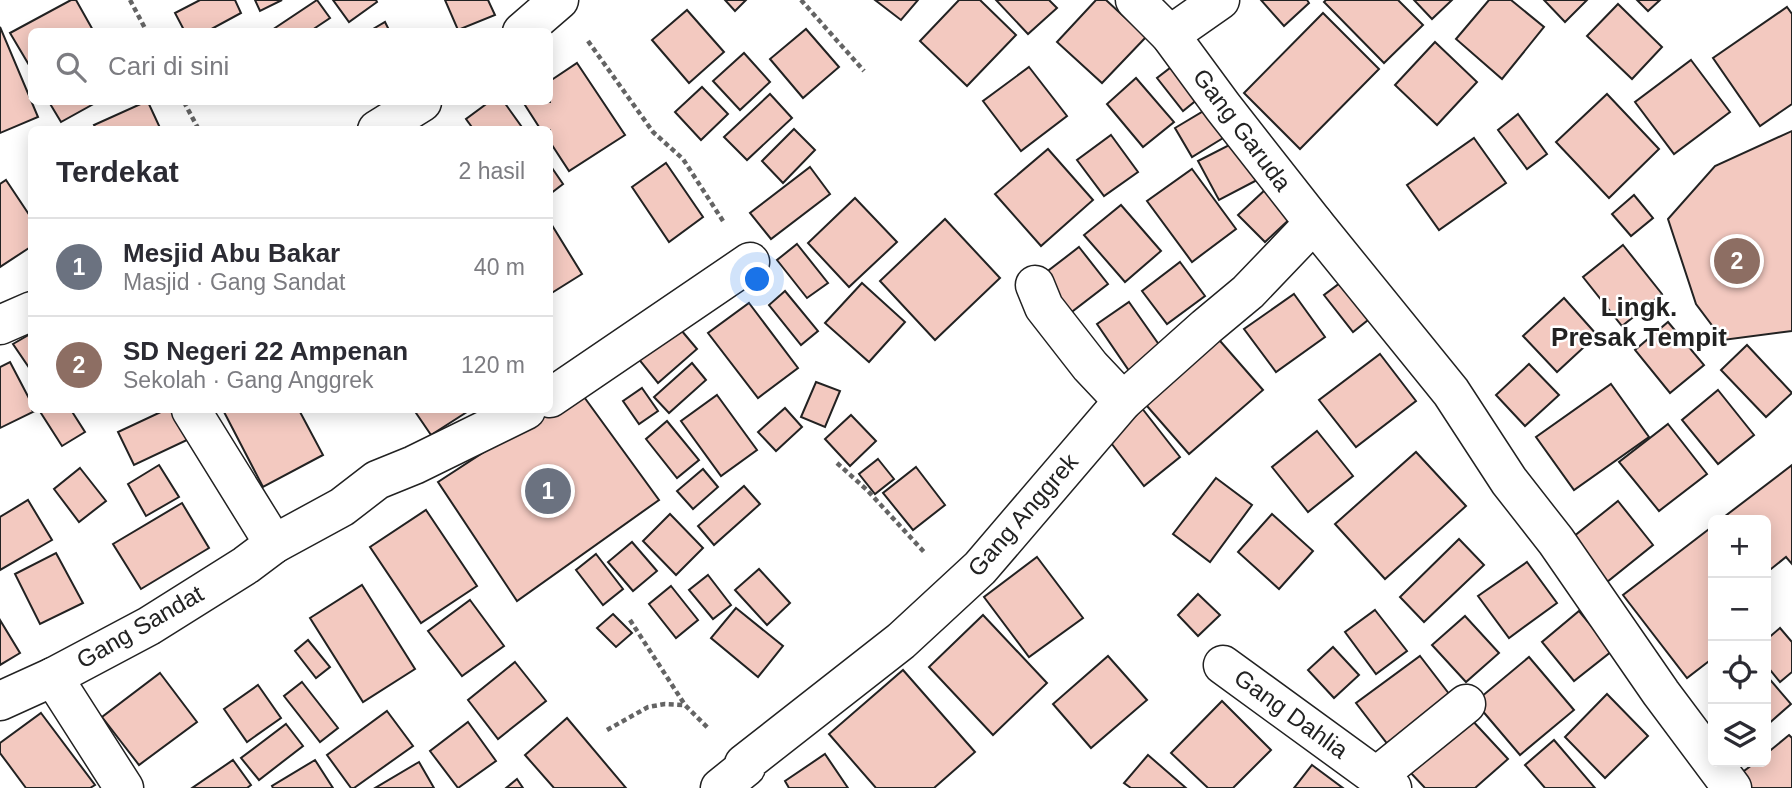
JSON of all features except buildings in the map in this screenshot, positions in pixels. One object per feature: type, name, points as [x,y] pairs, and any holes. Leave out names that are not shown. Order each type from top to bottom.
[{"type":"street","points":[[527,28],[559,0]]},
{"type":"street","name":"Gang Garuda","points":[[1135,0],[1170,35],[1314,223],[1451,392],[1509,481],[1556,541],[1661,693],[1732,788]]},
{"type":"street","points":[[1170,35],[1220,0]]},
{"type":"street","points":[[383,126],[417,105]]},
{"type":"street","name":"Gang Anggrek","points":[[720,788],[746,767],[744,764],[901,641],[980,568],[1123,401],[1248,292],[1314,223]]},
{"type":"street","points":[[553,396],[750,262]]},
{"type":"street","points":[[1035,285],[1044,307],[1090,366],[1123,401]]},
{"type":"street","points":[[0,326],[28,313]]},
{"type":"street","points":[[193,413],[274,544]]},
{"type":"street","name":"Gang Sandat","points":[[0,701],[54,677],[149,626],[246,565],[274,544],[342,507],[377,480],[414,465],[520,413]]},
{"type":"street","name":"Gang Dahlia","points":[[1223,665],[1385,782]]},
{"type":"street","points":[[54,677],[124,788]]},
{"type":"street","points":[[1385,782],[1466,704]]},
{"type":"path","points":[[130,0],[145,28]]},
{"type":"path","points":[[801,0],[864,71]]},
{"type":"path","points":[[582,33],[653,132],[683,159],[750,262]]},
{"type":"path","points":[[186,105],[197,126]]},
{"type":"path","points":[[838,463],[916,542],[955,591]]},
{"type":"path","points":[[607,730],[648,707],[685,705],[630,620]]},
{"type":"place","name":"SD Negeri 22 Ampenan","points":[[1737,261]]},
{"type":"place","name":"Mesjid Abu Bakar","points":[[548,491]]},
{"type":"district","name":"Lingk. Presak Tempit","points":[[1639,322]]}]
